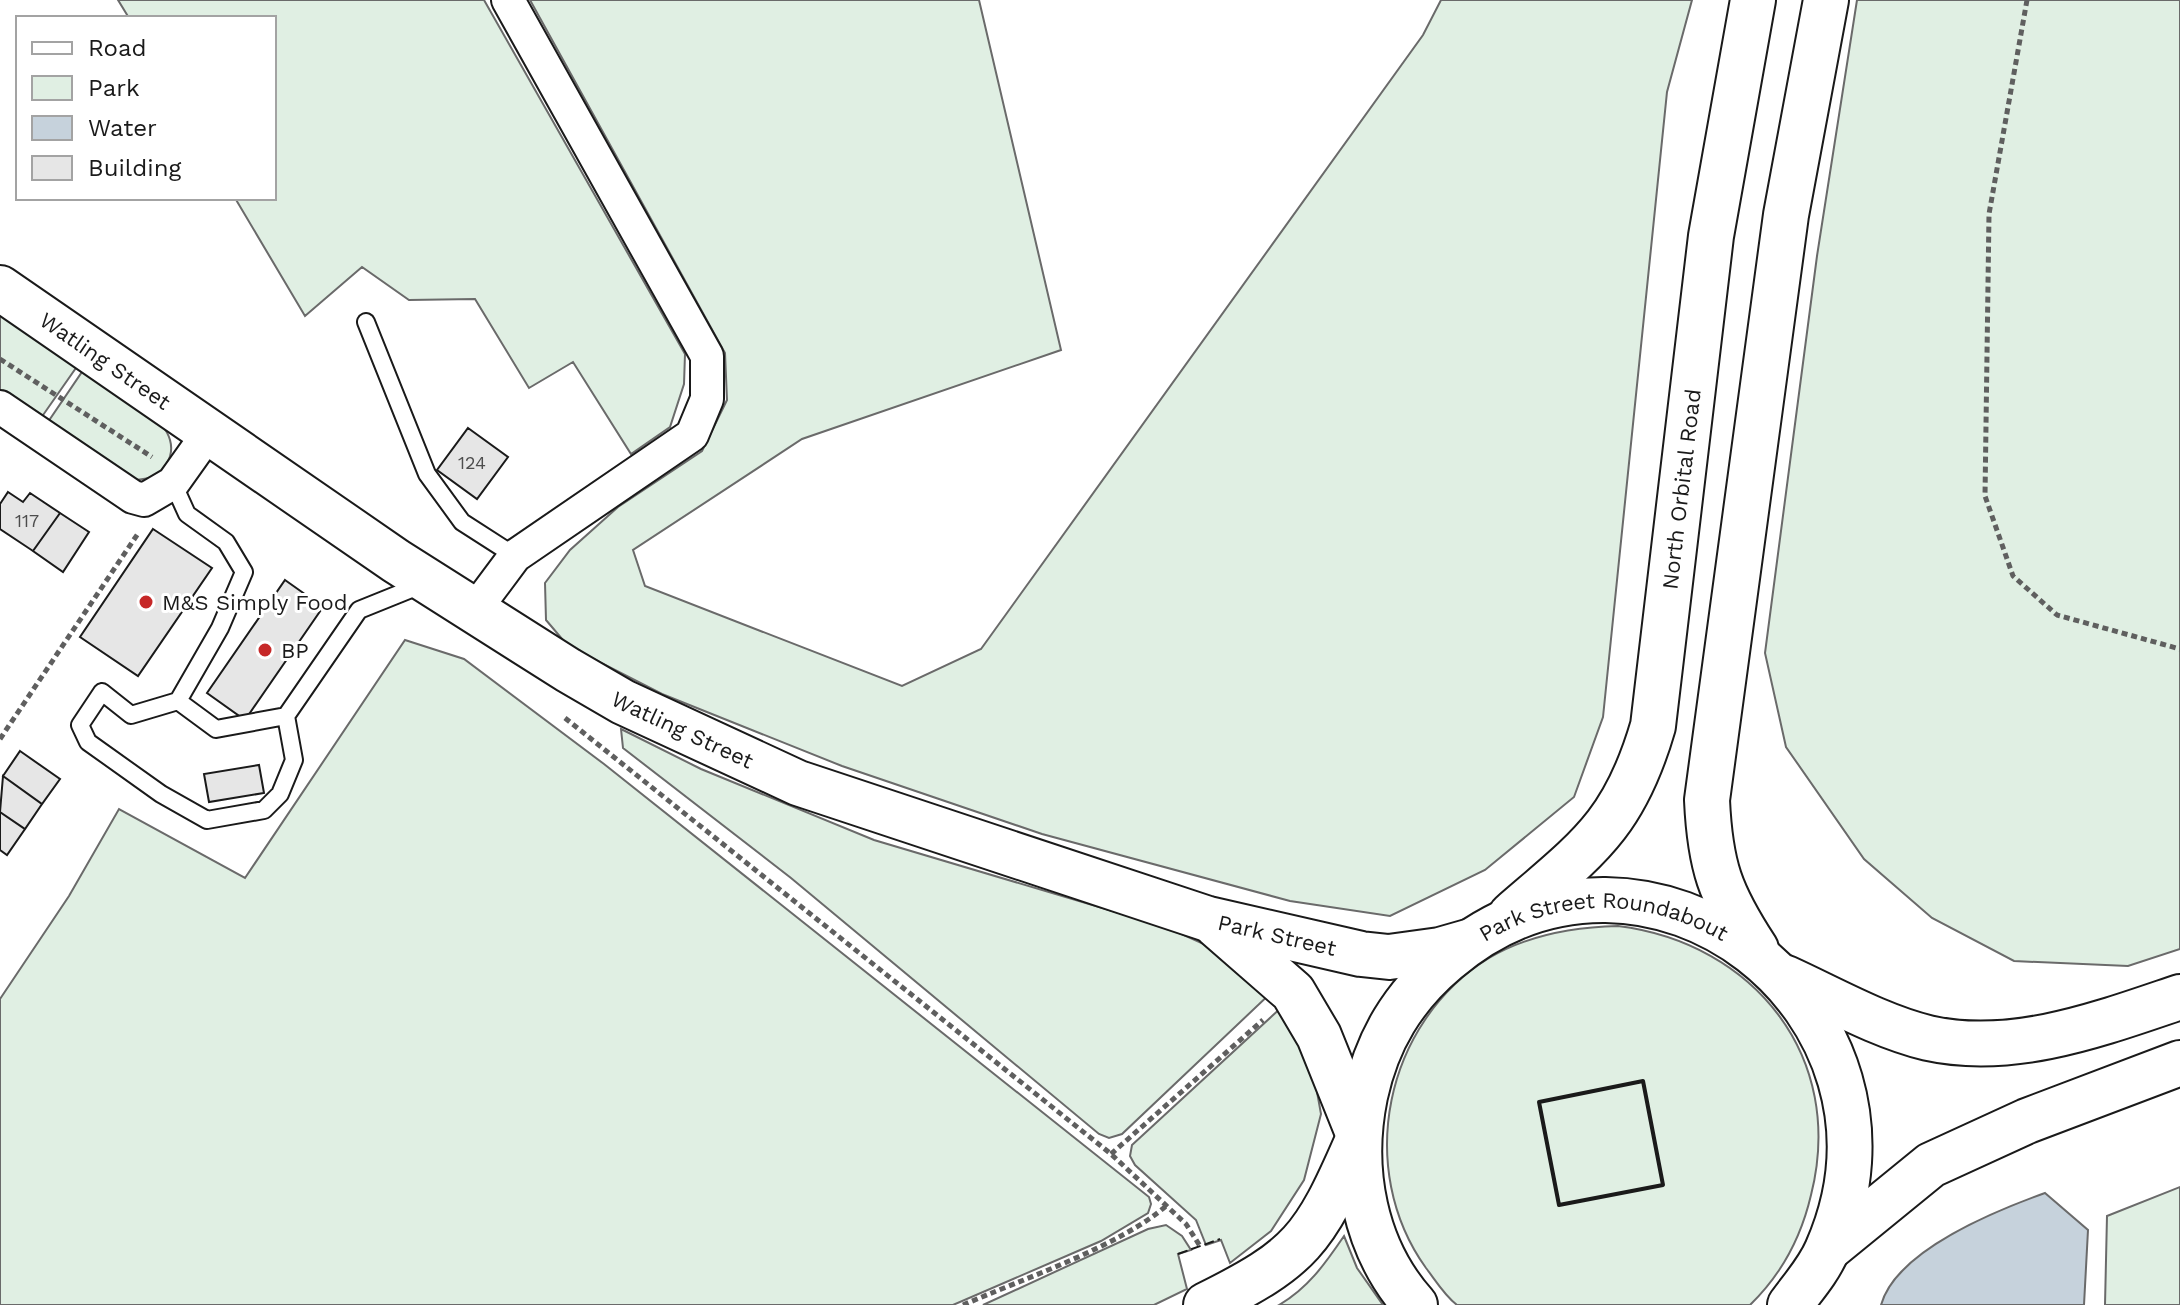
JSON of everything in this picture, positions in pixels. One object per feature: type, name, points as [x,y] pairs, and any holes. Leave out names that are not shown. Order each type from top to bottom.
[{"type":"main road","name":"North Orbital Road","points":[[1484,933],[1600,836],[1622,806],[1640,770],[1653,726],[1711,236],[1753,0]]},
{"type":"main road","points":[[1826,0],[1786,215],[1707,800],[1709,844],[1720,889],[1772,967],[1887,1024],[1927,1037],[1969,1045],[2019,1042],[2065,1032],[2180,997]]},
{"type":"main road","name":"Watling Street","points":[[0,288],[474,611],[623,702],[798,783],[1208,919]]},
{"type":"main road","name":"Park Street Roundabout","points":[[1415,1305],[1384,1260],[1373,1235],[1361,1189],[1358,1137],[1373,1060],[1391,1022],[1421,982],[1484,933],[1547,908],[1591,901],[1640,903],[1682,913],[1711,926],[1772,967],[1819,1026],[1839,1073],[1848,1116],[1850,1161],[1843,1205],[1821,1273],[1790,1305]]},
{"type":"main road","name":"Park Street","points":[[1208,919],[1375,955],[1413,955],[1484,933]]},
{"type":"main road","name":"Park Street","points":[[1208,919],[1265,964],[1293,992],[1319,1036],[1358,1137]]},
{"type":"main road","points":[[1821,1273],[1942,1159],[2027,1121],[2180,1063]]},
{"type":"main road","points":[[1206,1305],[1255,1281],[1288,1259],[1311,1234],[1330,1204],[1358,1137]]},
{"type":"street","points":[[474,611],[515,556],[692,435],[707,399],[707,356],[508,0]]},
{"type":"street","points":[[0,407],[133,497],[144,500],[170,484],[210,431]]},
{"type":"lane","points":[[366,322],[427,474],[462,522],[515,556]]},
{"type":"lane","points":[[170,484],[187,514],[226,542],[244,572],[220,628],[178,701],[131,715],[102,692],[80,725],[88,742],[161,794],[207,820],[264,810],[280,794],[294,760],[286,716],[359,610],[430,581]]},
{"type":"lane","points":[[178,701],[216,729],[286,716]]},
{"type":"path","points":[[2027,0],[1989,214],[1985,496],[2013,576],[2057,615],[2180,649]]},
{"type":"path","points":[[36,432],[92,351]]},
{"type":"path","points":[[0,359],[59,399],[170,484],[0,739]]},
{"type":"path","points":[[561,715],[1111,1154],[1186,1224],[1200,1246]]},
{"type":"path","points":[[1111,1154],[1274,1009]]},
{"type":"path","points":[[963,1305],[1103,1243],[1153,1217],[1167,1205]]},
{"type":"green space","points":[[118,0],[484,0],[685,354],[684,384],[670,427],[631,454],[573,362],[529,388],[475,299],[409,300],[362,267],[305,316],[236,200],[276,200],[276,16],[128,16]]},
{"type":"green space","points":[[530,0],[979,0],[1061,350],[802,439],[633,550],[645,586],[902,686],[981,649],[1423,35],[1441,0],[1692,0],[1667,92],[1603,717],[1574,797],[1485,870],[1390,916],[1290,901],[1042,834],[842,766],[662,694],[568,646],[546,620],[545,583],[570,550],[618,507],[702,451],[727,400],[725,353]]},
{"type":"green space","points":[[1857,0],[2180,0],[2180,949],[2128,966],[2014,961],[1932,918],[1864,859],[1786,747],[1765,653],[1817,256]]},
{"type":"green space","points":[[0,312],[78,365],[41,418],[0,391]]},
{"type":"green space","points":[[84,369],[145,408],[168,434],[171,448],[167,463],[158,474],[136,480],[48,422]]},
{"type":"green space","points":[[405,640],[464,659],[604,764],[1149,1197],[1151,1204],[1148,1213],[1101,1241],[953,1305],[0,1305],[0,999],[69,896],[119,809],[245,878]]},
{"type":"green space","points":[[621,729],[701,769],[874,840],[1166,927],[1235,958],[1274,990],[1122,1134],[1109,1138],[1099,1134],[791,878],[623,748]]},
{"type":"green space","points":[[1618,926],[1667,937],[1710,956],[1748,982],[1779,1015],[1801,1054],[1815,1097],[1818,1145],[1811,1195],[1796,1241],[1772,1281],[1750,1305],[1457,1305],[1426,1268],[1404,1229],[1391,1187],[1387,1144],[1392,1100],[1404,1059],[1425,1020],[1453,986],[1489,958],[1519,943],[1551,934]]},
{"type":"green space","points":[[1284,1005],[1310,1053],[1321,1114],[1304,1180],[1271,1231],[1230,1263],[1221,1240],[1206,1245],[1196,1220],[1135,1165],[1130,1156],[1132,1145]]},
{"type":"green space","points":[[2180,1187],[2180,1305],[2105,1305],[2107,1216]]},
{"type":"green space","points":[[1166,1225],[1182,1236],[1191,1250],[1178,1254],[1187,1289],[1154,1305],[983,1305],[1148,1229]]},
{"type":"green space","points":[[1344,1236],[1357,1268],[1383,1305],[1279,1305],[1307,1283]]},
{"type":"water","points":[[2045,1193],[2088,1230],[2084,1305],[1881,1305],[1890,1285],[1926,1251],[1975,1222]]},
{"type":"building","points":[[468,428],[508,457],[477,499],[437,470]]},
{"type":"building","points":[[8,492],[23,502],[30,493],[60,513],[33,551],[0,529],[0,504]]},
{"type":"building","points":[[60,513],[89,532],[63,572],[33,551]]},
{"type":"building","name":"M&S Simply Food","points":[[153,529],[212,568],[138,676],[80,637]]},
{"type":"building","name":"BP","points":[[285,580],[323,607],[245,720],[207,693]]},
{"type":"building","points":[[20,751],[60,779],[42,804],[3,776]]},
{"type":"building","points":[[259,765],[264,793],[209,802],[204,774]]},
{"type":"building","points":[[3,776],[42,804],[25,829],[0,812]]},
{"type":"building","points":[[0,812],[25,829],[7,855],[0,850]]},
{"type":"fence","points":[[1178,1254],[1220,1239]]},
{"type":"wall","points":[[1643,1081],[1663,1185],[1559,1205],[1539,1102],[1643,1081]]},
{"type":"place","name":"M&S Simply Food","points":[[146,602]]},
{"type":"place","name":"BP","points":[[265,650]]}]
